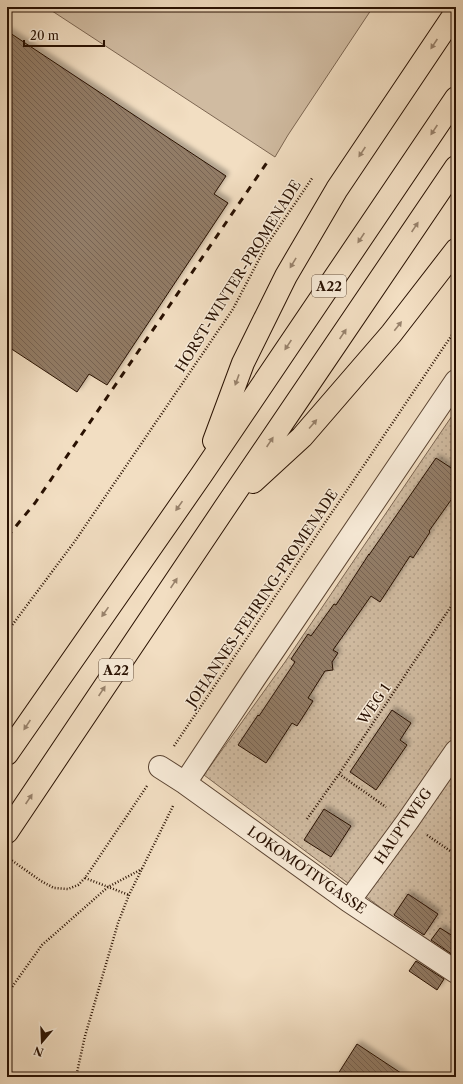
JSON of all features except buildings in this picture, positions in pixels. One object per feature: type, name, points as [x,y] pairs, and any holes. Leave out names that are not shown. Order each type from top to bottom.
[{"type":"highway","points":[[202,474],[243,363],[286,276],[337,189],[456,12]]},
{"type":"highway","name":"A22","points":[[7,754],[202,474],[456,98]]},
{"type":"highway","name":"A22","points":[[7,832],[456,167]]},
{"type":"highway","points":[[224,509],[302,437],[391,334],[456,250]]},
{"type":"lane","points":[[185,783],[456,381]]},
{"type":"lane","name":"HAUPTWEG","points":[[349,901],[407,822],[456,751]]},
{"type":"lane","name":"LOKOMOTIVGASSE","points":[[160,767],[185,783],[349,901],[456,972]]},
{"type":"path","name":"HORST-WINTER-PROMENADE","points":[[7,632],[75,541],[232,309],[266,246],[314,176]]},
{"type":"path","name":"JOHANNES-FEHRING-PROMENADE","points":[[85,878],[456,329]]},
{"type":"path","name":"WEG 1","points":[[307,820],[456,599]]},
{"type":"path","points":[[76,1077],[85,1036],[116,930],[129,895],[185,783]]},
{"type":"path","points":[[7,857],[54,888],[68,889],[78,885],[85,878],[129,895]]},
{"type":"path","points":[[7,994],[42,945],[108,887],[142,869]]},
{"type":"shaded area","points":[[46,7],[373,7],[275,157]]},
{"type":"shaded area","points":[[456,410],[456,958],[389,914],[204,775],[285,662]]},
{"type":"railway","points":[[7,537],[35,503],[268,161]]}]
